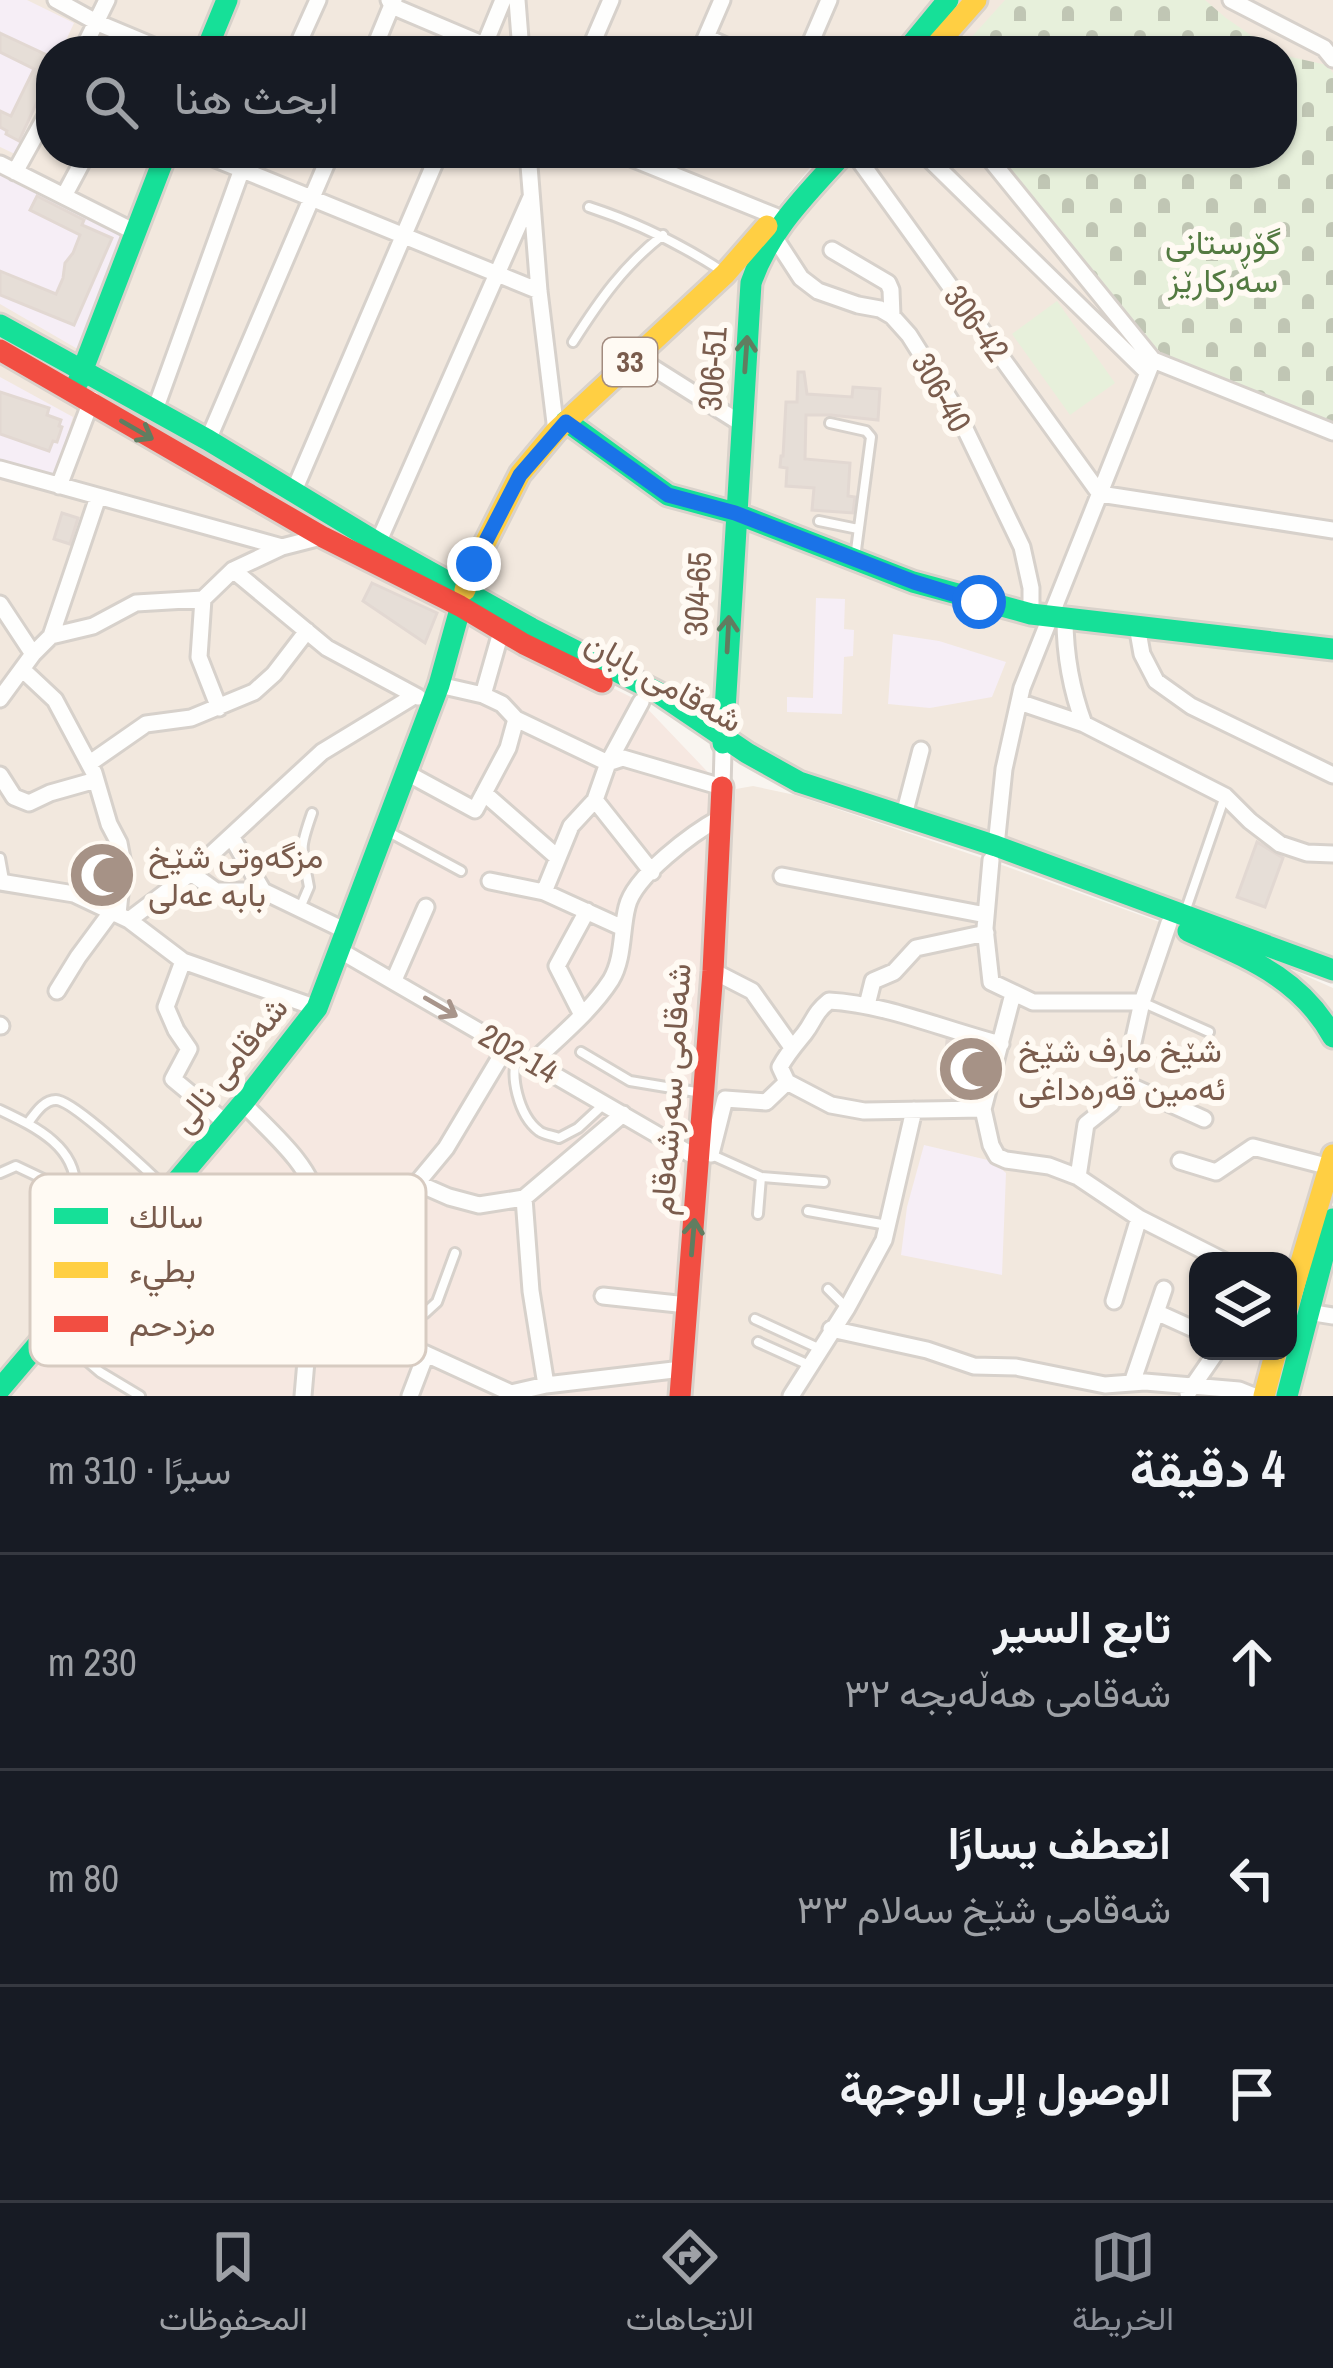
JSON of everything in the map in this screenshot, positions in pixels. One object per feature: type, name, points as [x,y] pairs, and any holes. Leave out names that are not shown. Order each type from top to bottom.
[{"type":"main road","points":[[212,36],[227,0]]},
{"type":"main road","points":[[918,36],[948,0]]},
{"type":"main road","points":[[944,36],[976,0]]},
{"type":"main road","points":[[81,398],[160,168]]},
{"type":"main road","name":"33","points":[[463,598],[470,573],[520,475],[561,426],[774,225],[818,168]]},
{"type":"main road","name":"306-51","points":[[735,513],[749,303],[754,268],[774,225]]},
{"type":"main road","points":[[717,282],[741,293],[749,303]]},
{"type":"main road","points":[[0,325],[208,440],[463,598],[657,692],[723,743],[800,782],[904,815],[992,863]]},
{"type":"main road","name":"شەقامی بابان","points":[[0,350],[323,537],[463,598],[501,632],[723,743],[796,794],[1180,923],[1333,987]]},
{"type":"main road","points":[[561,426],[668,495],[735,513],[914,582],[1049,616],[1333,649]]},
{"type":"main road","name":"304-65","points":[[723,743],[735,513]]},
{"type":"main road","name":"شەقامی نالی","points":[[183,1174],[316,1008],[405,772],[463,598]]},
{"type":"main road","name":"شەقامی سەرشەقام","points":[[680,1396],[703,1154],[722,787]]},
{"type":"main road","points":[[1180,923],[1333,970]]},
{"type":"main road","points":[[1180,923],[1299,989],[1320,1012],[1333,1037]]},
{"type":"main road","points":[[1297,1266],[1331,1161]]},
{"type":"main road","points":[[1290,1396],[1298,1309],[1332,1225]]},
{"type":"main road","name":"شەقامی نالی","points":[[0,1389],[30,1354]]},
{"type":"main road","points":[[1264,1396],[1274,1360]]},
{"type":"street","points":[[56,0],[123,36]]},
{"type":"street","points":[[90,36],[107,0]]},
{"type":"street","points":[[302,36],[318,0]]},
{"type":"street","points":[[488,36],[503,0]]},
{"type":"street","points":[[517,0],[519,36]]},
{"type":"street","points":[[595,36],[611,0]]},
{"type":"street","points":[[706,36],[722,0]]},
{"type":"street","points":[[813,36],[829,0]]},
{"type":"street","points":[[1231,0],[1330,49]]},
{"type":"street","points":[[379,36],[392,2],[459,36]]},
{"type":"street","points":[[36,128],[8,168],[135,232]]},
{"type":"street","points":[[64,196],[79,168]]},
{"type":"street","points":[[208,440],[324,168]]},
{"type":"street","points":[[293,493],[433,168]]},
{"type":"street","points":[[529,168],[538,291],[561,426]]},
{"type":"street","points":[[668,168],[774,225]]},
{"type":"street","name":"306-42","points":[[865,168],[1100,494]]},
{"type":"street","points":[[939,168],[1150,366],[1333,432]]},
{"type":"street","points":[[997,168],[1150,366]]},
{"type":"street","points":[[155,410],[242,169],[538,291]]},
{"type":"street","points":[[378,543],[531,197]]},
{"type":"street","name":"306-40","points":[[774,225],[802,278],[818,291],[892,316],[909,334],[955,408],[1022,547],[1031,588],[1066,657],[1084,724]]},
{"type":"street","points":[[832,250],[888,283],[892,316]]},
{"type":"street","points":[[636,357],[742,424]]},
{"type":"street","points":[[1142,1002],[1033,1002],[991,982],[986,915],[1004,769],[1019,702],[1150,366]]},
{"type":"street","points":[[59,486],[81,398]]},
{"type":"street","points":[[0,469],[282,547]]},
{"type":"street","points":[[1100,494],[1333,530]]},
{"type":"street","points":[[0,699],[51,636],[98,497]]},
{"type":"street","points":[[51,636],[93,626],[136,604],[203,599],[233,570],[282,547],[323,537]]},
{"type":"street","points":[[233,570],[327,648],[428,694],[483,695],[502,704],[516,719],[608,763],[623,758],[722,787],[723,743]]},
{"type":"street","points":[[203,599],[199,657],[220,707]]},
{"type":"street","points":[[0,604],[33,654]]},
{"type":"street","points":[[1137,626],[1142,654],[1156,681],[1191,706],[1333,775]]},
{"type":"street","points":[[90,763],[146,724],[191,718],[254,692],[307,631]]},
{"type":"street","points":[[483,695],[501,632]]},
{"type":"street","points":[[23,670],[55,700],[90,763],[119,843],[123,864],[120,915]]},
{"type":"street","points":[[57,991],[78,957],[120,915],[191,873],[322,752],[428,694]]},
{"type":"street","points":[[544,892],[572,826],[595,800],[608,763],[641,701]]},
{"type":"street","points":[[1019,702],[1084,724],[1225,796],[1280,844],[1307,853],[1333,854]]},
{"type":"street","points":[[405,772],[476,810],[508,748],[516,719]]},
{"type":"street","points":[[904,815],[921,751]]},
{"type":"street","points":[[0,775],[14,797],[28,803],[96,780]]},
{"type":"street","points":[[484,793],[557,856]]},
{"type":"street","points":[[595,800],[652,872]]},
{"type":"street","points":[[424,1174],[520,1054],[583,1015],[612,978],[628,900],[690,834],[720,818]]},
{"type":"street","points":[[231,836],[263,891]]},
{"type":"street","points":[[191,873],[216,891],[263,891]]},
{"type":"street","points":[[782,876],[986,915]]},
{"type":"street","points":[[490,881],[544,892],[623,928]]},
{"type":"street","points":[[1,884],[74,894],[120,915],[183,961],[316,1008]]},
{"type":"street","name":"202-14","points":[[263,891],[299,910],[394,980],[623,1114],[703,1154]]},
{"type":"street","points":[[394,980],[426,907]]},
{"type":"street","points":[[583,1015],[557,966],[587,911]]},
{"type":"street","points":[[1078,1177],[1086,1124],[1111,1104],[1124,1084],[1142,1002],[1180,923]]},
{"type":"street","points":[[867,1005],[873,981],[894,972],[916,948],[986,933]]},
{"type":"street","points":[[183,961],[166,1007],[189,1049],[173,1079],[226,1123]]},
{"type":"street","points":[[712,971],[752,991],[791,1046]]},
{"type":"street","points":[[1013,994],[983,1109],[997,1156],[1078,1177],[1139,1218],[1206,1252]]},
{"type":"street","points":[[983,1109],[864,1112],[831,1105],[787,1082],[779,1067],[808,1030],[814,1012],[829,1001],[867,1005],[1001,1044]]},
{"type":"street","points":[[703,1154],[725,1099],[766,1102],[787,1082]]},
{"type":"street","points":[[1124,1084],[1204,1119]]},
{"type":"street","points":[[243,1103],[308,1174]]},
{"type":"street","points":[[791,1396],[884,1240],[914,1110]]},
{"type":"street","points":[[426,1187],[479,1204],[524,1198],[623,1114]]},
{"type":"street","points":[[1180,1161],[1216,1172],[1252,1147],[1331,1161]]},
{"type":"street","points":[[524,1198],[531,1291],[546,1385]]},
{"type":"street","points":[[1114,1301],[1139,1218]]},
{"type":"street","points":[[1132,1383],[1164,1289]]},
{"type":"street","points":[[603,1296],[687,1305]]},
{"type":"street","points":[[1298,1309],[1333,1316]]},
{"type":"street","points":[[1156,1312],[1189,1326]]},
{"type":"street","points":[[831,1329],[927,1350],[974,1366],[1016,1367],[1106,1390],[1132,1383],[1189,1391],[1239,1390],[1254,1396]]},
{"type":"street","points":[[426,1354],[512,1394],[546,1385],[682,1369]]},
{"type":"street","points":[[1189,1391],[1210,1360]]},
{"type":"street","points":[[303,1396],[306,1366]]},
{"type":"street","points":[[410,1396],[421,1366]]},
{"type":"lane","points":[[589,207],[663,235],[717,282]]},
{"type":"lane","points":[[573,342],[604,293],[636,256],[663,235]]},
{"type":"lane","points":[[830,423],[866,431],[871,437],[855,560]]},
{"type":"lane","points":[[819,521],[857,529]]},
{"type":"lane","points":[[1180,923],[1225,796]]},
{"type":"lane","points":[[299,910],[309,887],[300,845],[312,813]]},
{"type":"lane","points":[[384,829],[461,871]]},
{"type":"lane","points":[[0,858],[1,884]]},
{"type":"lane","points":[[1142,1002],[1209,1032]]},
{"type":"lane","points":[[581,1052],[630,1082],[704,1094]]},
{"type":"lane","points":[[520,1054],[513,1064],[514,1077],[522,1106],[538,1131],[559,1138],[605,1103]]},
{"type":"lane","points":[[28,1124],[42,1106],[61,1100],[151,1174]]},
{"type":"lane","points":[[0,1110],[59,1145],[76,1174]]},
{"type":"lane","points":[[703,1154],[761,1177],[824,1182]]},
{"type":"lane","points":[[0,1172],[16,1166],[33,1174]]},
{"type":"lane","points":[[758,1214],[761,1177]]},
{"type":"lane","points":[[808,1210],[889,1225]]},
{"type":"lane","points":[[426,1312],[436,1302],[454,1253]]},
{"type":"lane","points":[[828,1289],[847,1308]]},
{"type":"lane","points":[[755,1319],[819,1348]]},
{"type":"lane","points":[[758,1342],[810,1366]]},
{"type":"lane","points":[[93,1366],[140,1396]]},
{"type":"shaded area","points":[[0,0],[947,0],[918,36],[36,36],[36,168],[810,168],[759,230],[820,168],[1297,168],[1297,36],[937,36],[968,0],[1333,0],[1333,970],[802,780],[0,325]]},
{"type":"shaded area","points":[[0,0],[27,0],[74,23],[68,36],[36,36],[36,107],[15,154],[0,147]]},
{"type":"shaded area","points":[[0,172],[124,234],[81,351],[0,304]]},
{"type":"shaded area","points":[[0,352],[460,606],[317,1008],[179,1174],[30,1174],[30,1353],[0,1389]]},
{"type":"shaded area","points":[[0,377],[73,417],[53,479],[0,462]]},
{"type":"shaded area","points":[[816,598],[845,599],[844,629],[854,630],[853,656],[844,657],[842,714],[787,712],[787,697],[813,698]]},
{"type":"shaded area","points":[[460,606],[641,702],[722,787],[680,1396],[0,1396],[30,1359],[30,1366],[426,1366],[426,1174],[181,1174],[317,1008]]},
{"type":"shaded area","points":[[893,634],[939,641],[1006,662],[992,697],[930,708],[888,704]]},
{"type":"shaded area","points":[[753,786],[795,795],[991,861],[1333,988],[1333,1159],[1297,1282],[1297,1252],[1189,1252],[1189,1360],[1274,1360],[1263,1396],[680,1396],[736,789]]},
{"type":"shaded area","points":[[924,1145],[992,1161],[1006,1173],[1002,1275],[901,1255],[907,1207]]},
{"type":"shaded area","points":[[1333,1219],[1333,1396],[1287,1396]]},
{"type":"green space","points":[[1005,0],[1205,0],[1252,36],[973,36]]},
{"type":"green space","name":"گۆڕستانی سەرکارێز","points":[[1297,58],[1327,65],[1333,73],[1333,423],[1165,358],[1003,168],[1297,168]]},
{"type":"green space","points":[[1057,301],[1115,383],[1070,415],[1012,334]]},
{"type":"building","points":[[0,33],[36,50],[36,104],[19,141],[0,127],[0,111],[11,116],[34,69],[0,52]]},
{"type":"building","points":[[37,196],[112,238],[74,325],[0,295],[0,271],[56,294],[80,235],[30,210]]},
{"type":"building","points":[[798,372],[804,372],[807,394],[852,397],[853,387],[880,389],[878,420],[806,415],[805,459],[850,463],[848,496],[855,497],[853,513],[812,510],[814,488],[786,486],[787,468],[780,467],[786,402],[797,402]]},
{"type":"building","points":[[0,392],[49,408],[47,415],[61,420],[57,442],[53,441],[49,451],[0,434]]},
{"type":"building","points":[[62,513],[78,518],[70,544],[54,539]]},
{"type":"building","points":[[372,583],[437,613],[425,643],[363,601]]},
{"type":"building","points":[[1257,842],[1283,858],[1265,907],[1237,897]]},
{"type":"building","name":"مزگەوتی شێخ بابە عەلی","points":[[108,852],[108,894],[84,885],[88,853]]},
{"type":"building","points":[[947,1041],[985,1052],[974,1097],[952,1098],[945,1064]]},
{"type":"traffic: fast","points":[[212,36],[227,0]]},
{"type":"traffic: fast","points":[[918,36],[948,0]]},
{"type":"traffic: fast","points":[[78,382],[160,168]]},
{"type":"traffic: fast","points":[[723,743],[751,283],[779,229],[830,168]]},
{"type":"traffic: fast","points":[[0,325],[208,440],[378,543],[657,692],[799,782],[996,846],[1333,970]]},
{"type":"traffic: fast","points":[[566,421],[668,495],[735,513],[913,582],[1031,614],[1333,649]]},
{"type":"traffic: fast","points":[[183,1174],[317,1008],[439,685],[465,591]]},
{"type":"traffic: fast","points":[[1188,931],[1288,984],[1320,1016],[1333,1037]]},
{"type":"traffic: fast","points":[[1287,1396],[1333,1219]]},
{"type":"traffic: fast","points":[[0,1389],[30,1354]]},
{"type":"traffic: slow","points":[[944,36],[976,0]]},
{"type":"traffic: slow","points":[[465,590],[520,474],[556,431],[725,274],[767,226]]},
{"type":"traffic: slow","points":[[1297,1276],[1333,1155]]},
{"type":"traffic: slow","points":[[1264,1396],[1274,1360]]},
{"type":"traffic: jam","points":[[0,350],[323,537],[602,682]]},
{"type":"traffic: jam","points":[[680,1396],[713,971],[722,787]]},
{"type":"place","name":"مزگەوتی شێخ بابە عەلی","points":[[102,875]]},
{"type":"place","name":"شێخ مارف شێخ ئەمین قەرەداغی","points":[[971,1069]]},
{"type":"route","points":[[474,564],[520,475],[566,422],[668,495],[735,513],[979,602]]}]
